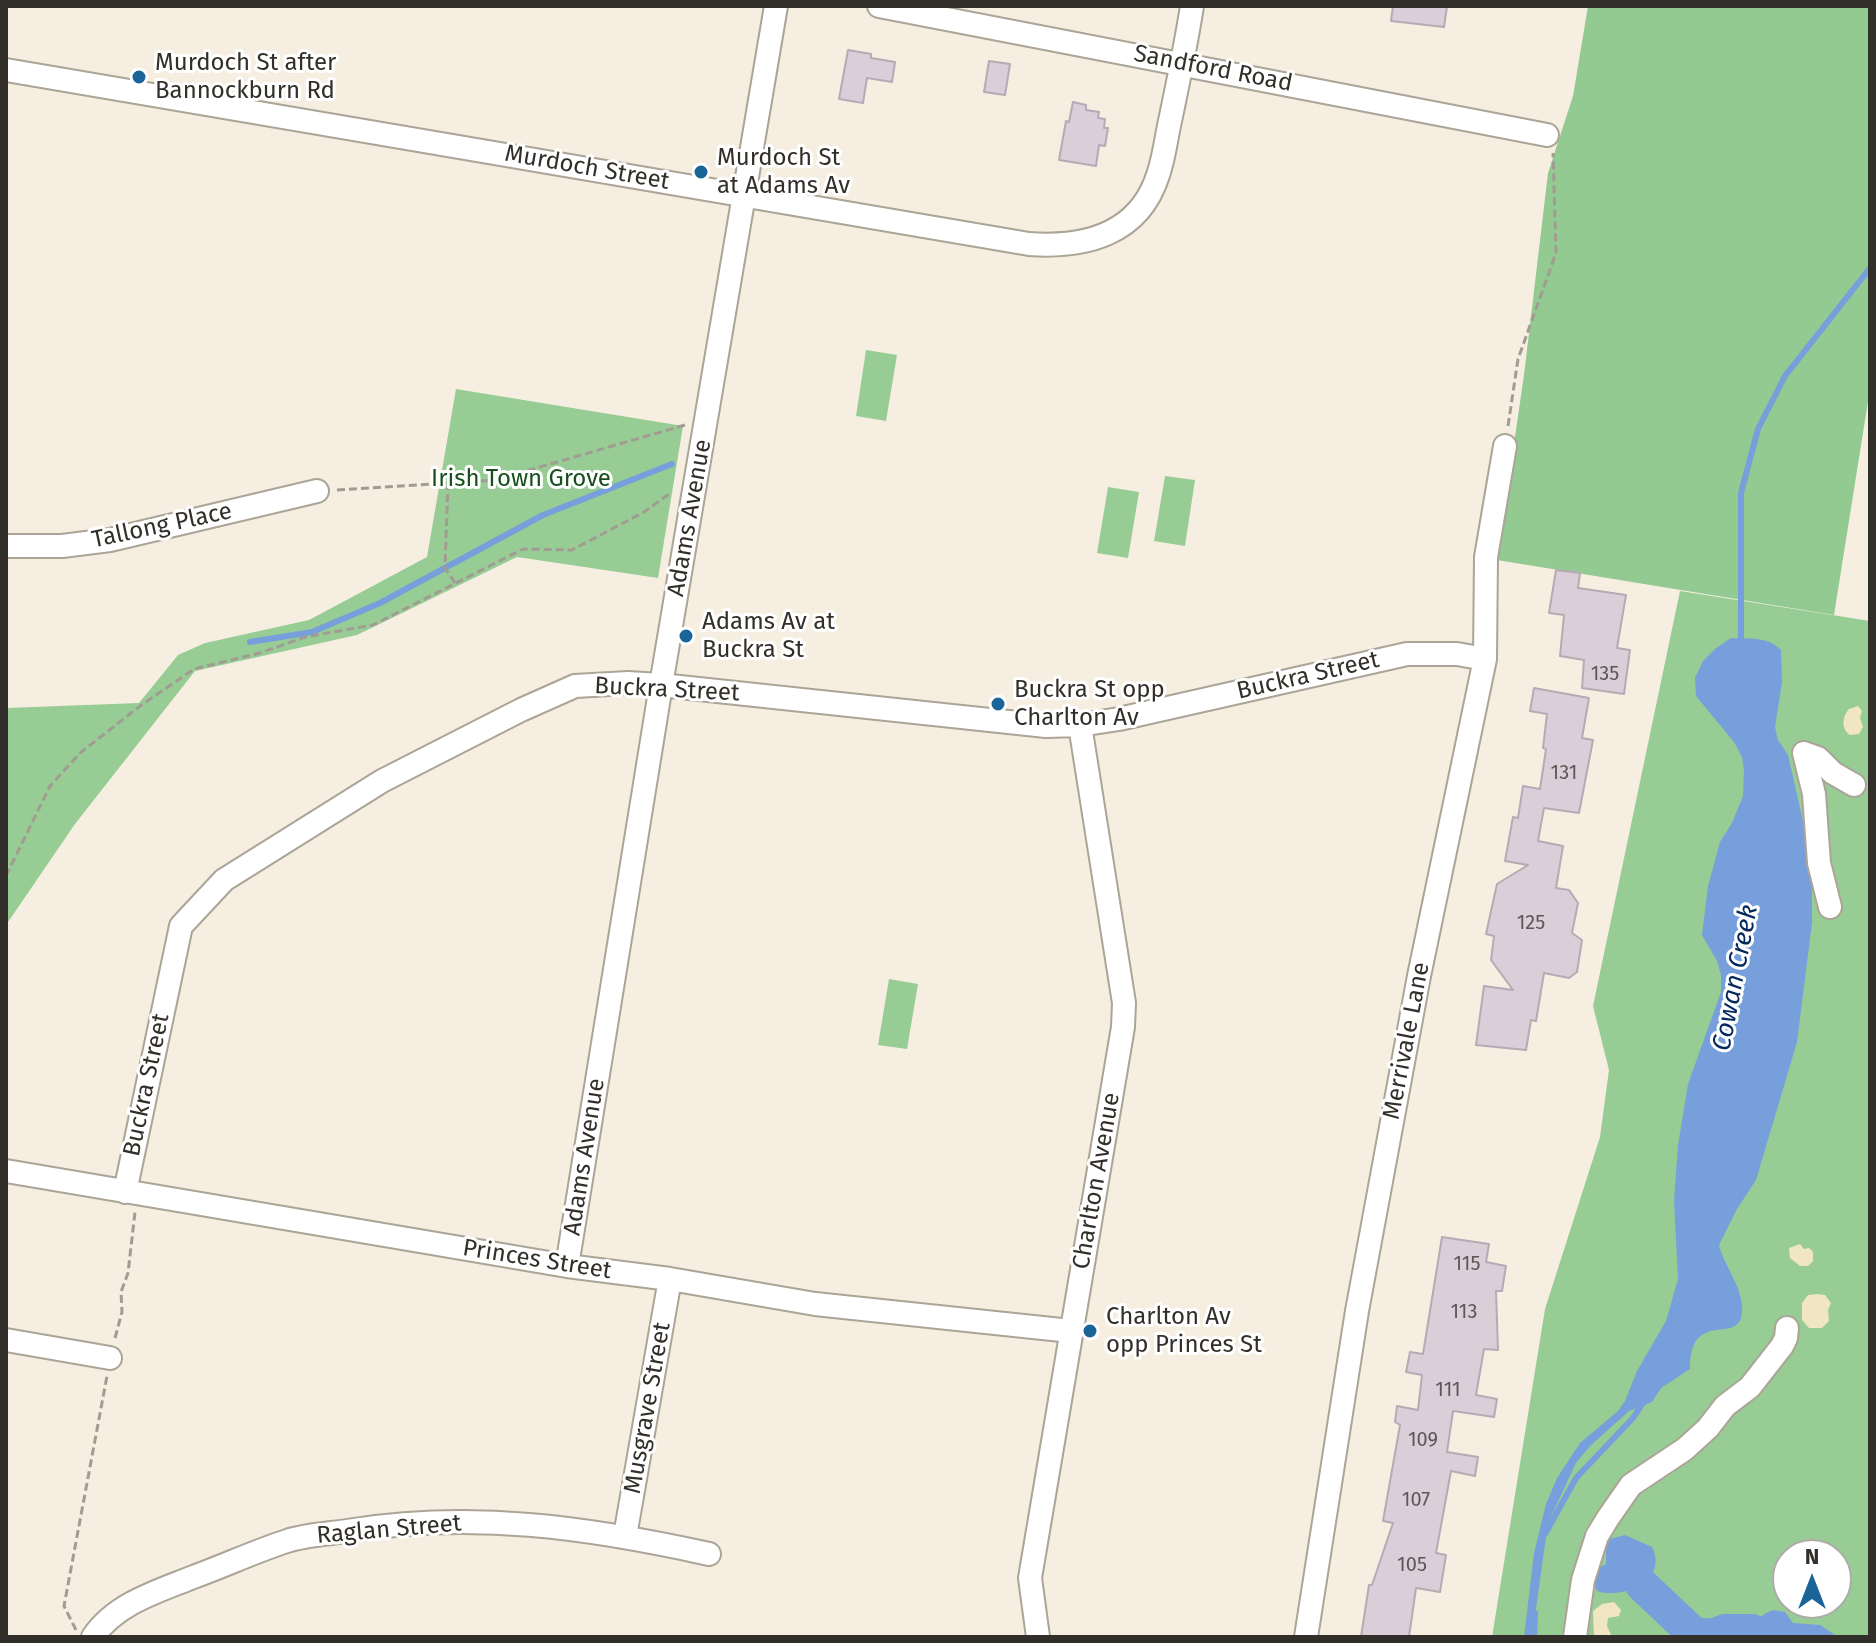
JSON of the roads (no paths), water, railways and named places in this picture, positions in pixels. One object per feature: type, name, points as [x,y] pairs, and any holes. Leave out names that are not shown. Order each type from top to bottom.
[{"type":"street","name":"Adams Avenue","points":[[567,1266],[776,6]]},
{"type":"street","name":"Sandford Road","points":[[879,6],[1547,135]]},
{"type":"street","name":"Murdoch Street","points":[[6,70],[1029,244],[1063,246],[1087,242],[1118,229],[1132,218],[1158,177],[1192,6]]},
{"type":"street","name":"Merrivale Lane","points":[[1306,1637],[1357,1311],[1416,991],[1485,659],[1486,557],[1505,446]]},
{"type":"street","name":"Tallong Place","points":[[6,546],[62,546],[110,540],[317,491]]},
{"type":"street","name":"Buckra Street","points":[[131,1199],[181,926],[224,880],[382,781],[575,686],[661,685],[1046,726],[1080,725],[1119,719],[1407,654],[1457,654],[1485,659]]},
{"type":"street","name":"Charlton Avenue","points":[[1038,1637],[1030,1578],[1123,1027],[1124,1003],[1080,725]]},
{"type":"street","points":[[1830,907],[1819,863],[1814,794],[1804,753],[1818,758],[1833,773],[1854,785]]},
{"type":"street","name":"Princes Street","points":[[6,1171],[131,1199],[670,1279],[815,1304],[1071,1331]]},
{"type":"street","name":"Musgrave Street","points":[[625,1536],[670,1279]]},
{"type":"street","points":[[1575,1637],[1583,1580],[1594,1543],[1608,1518],[1631,1485],[1692,1444],[1725,1406],[1750,1387],[1782,1346],[1787,1328]]},
{"type":"street","points":[[6,1340],[110,1358]]},
{"type":"street","name":"Raglan Street","points":[[93,1637],[117,1612],[155,1593],[289,1540],[369,1527],[450,1522],[537,1524],[625,1536],[709,1554]]},
{"type":"water","points":[[1731,638],[1764,640],[1781,650],[1782,682],[1775,727],[1778,740],[1788,755],[1812,881],[1812,923],[1797,1042],[1756,1180],[1719,1245],[1741,1297],[1741,1319],[1736,1326],[1708,1332],[1699,1338],[1692,1349],[1690,1369],[1661,1388],[1652,1402],[1629,1411],[1576,1463],[1548,1523],[1532,1637],[1524,1637],[1534,1553],[1546,1504],[1557,1478],[1580,1443],[1618,1411],[1625,1401],[1637,1371],[1666,1321],[1678,1279],[1674,1201],[1678,1145],[1688,1084],[1721,992],[1717,961],[1702,935],[1708,886],[1720,842],[1743,796],[1744,771],[1742,757],[1734,742],[1696,696],[1695,678],[1703,661]]},
{"type":"water","points":[[1625,1535],[1652,1547],[1656,1559],[1654,1569],[1641,1585],[1630,1590],[1619,1593],[1597,1591],[1593,1583],[1594,1570],[1606,1564],[1606,1540]]},
{"type":"water","points":[[1772,1610],[1772,1619],[1820,1625],[1838,1637],[1754,1637],[1758,1620]]},
{"type":"waterway","name":"Cowan Creek","points":[[1741,646],[1741,493],[1758,429],[1785,376],[1870,268]]},
{"type":"waterway","points":[[250,642],[312,632],[380,603],[543,515],[672,464]]},
{"type":"waterway","name":"Cowan Creek","points":[[1545,1534],[1576,1478],[1633,1418],[1645,1400]]},
{"type":"waterway","points":[[1642,1585],[1694,1634],[1713,1636],[1725,1631],[1752,1631]]},
{"type":"waterway","name":"Cowan Creek","points":[[1534,1637],[1535,1613]]},
{"type":"place","name":"Murdoch St after Bannockburn Rd","points":[[139,77]]},
{"type":"place","name":"Murdoch St at Adams Av","points":[[701,172]]},
{"type":"place","name":"Adams Av at Buckra St","points":[[686,636]]},
{"type":"place","name":"Buckra St opp Charlton Av","points":[[998,704]]},
{"type":"place","name":"Charlton Av opp Princes St","points":[[1090,1331]]},
{"type":"park label","name":"Irish Town Grove","points":[[521,479]]}]
